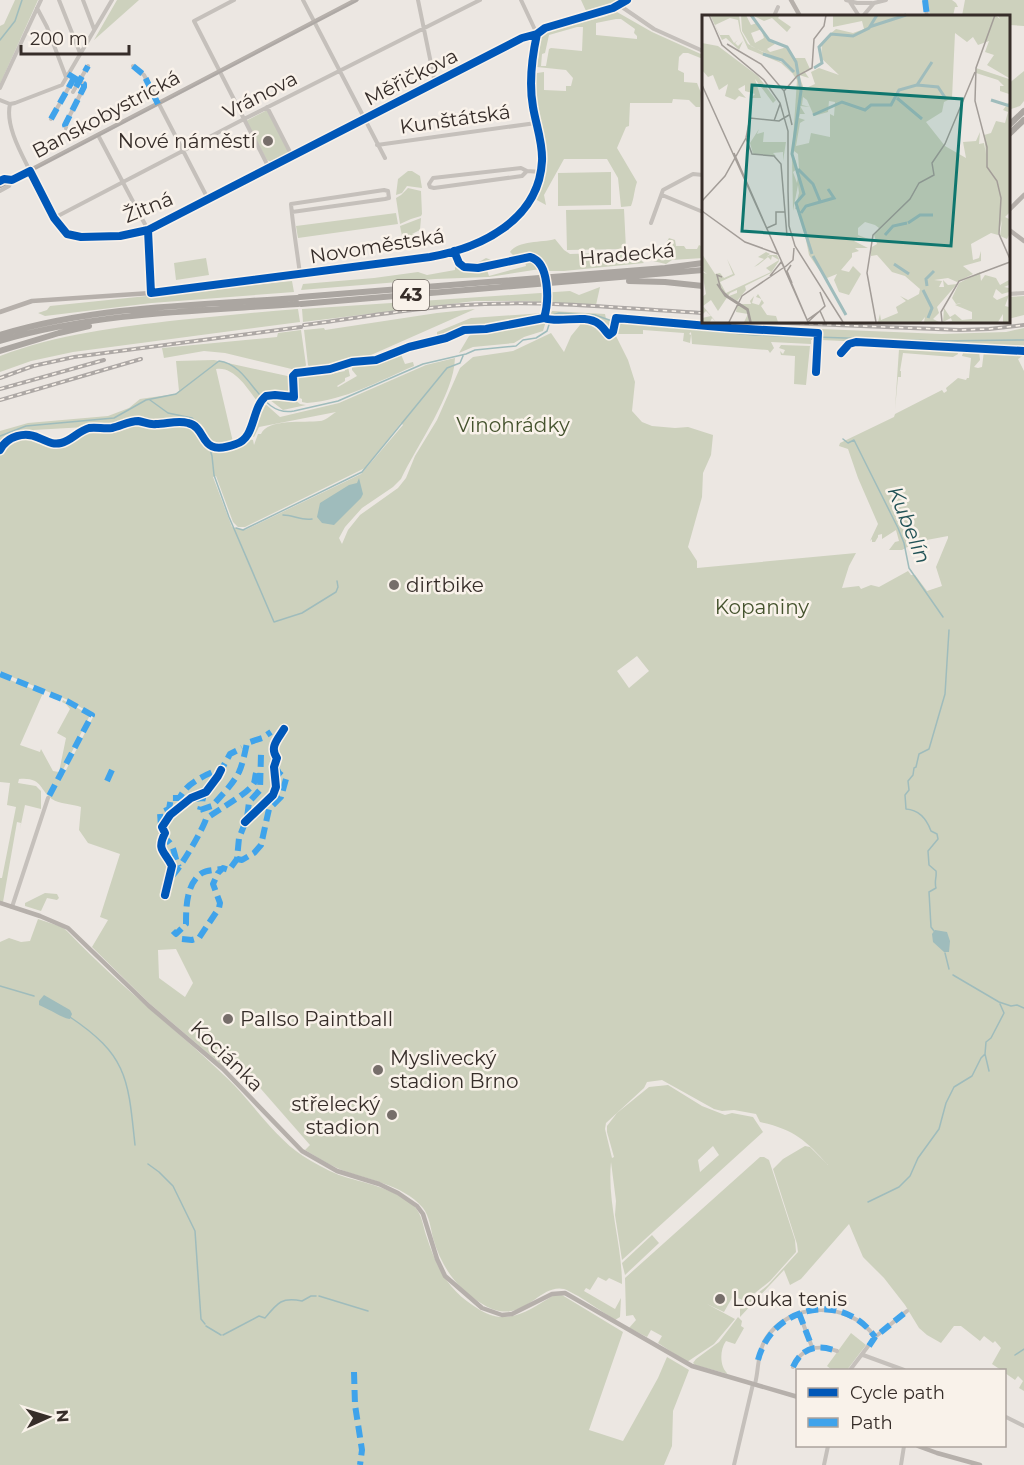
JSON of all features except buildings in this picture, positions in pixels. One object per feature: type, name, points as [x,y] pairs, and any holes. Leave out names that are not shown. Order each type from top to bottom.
[{"type":"highway","points":[[1009,125],[1024,111]]},
{"type":"highway","points":[[1009,134],[1024,120]]},
{"type":"highway","name":"Hradecká","points":[[554,280],[702,263]]},
{"type":"highway","name":"Hradecká","points":[[554,280],[598,280],[702,270]]},
{"type":"highway","name":"43","points":[[0,341],[60,326],[128,317],[554,280]]},
{"type":"highway","points":[[598,280],[702,286]]},
{"type":"highway","name":"43","points":[[0,335],[41,324],[104,314],[299,301]]},
{"type":"highway","points":[[0,351],[59,333],[128,317]]},
{"type":"street","points":[[0,88],[41,0]]},
{"type":"street","points":[[59,0],[81,53]]},
{"type":"street","points":[[83,0],[95,30]]},
{"type":"street","points":[[106,0],[109,6]]},
{"type":"street","points":[[0,100],[10,104],[62,85],[112,0]]},
{"type":"street","points":[[234,0],[194,21],[269,168],[292,156],[267,107]]},
{"type":"street","points":[[303,0],[385,158]]},
{"type":"street","name":"Banskobystrická","points":[[0,186],[356,0]]},
{"type":"street","points":[[418,0],[435,83]]},
{"type":"street","name":"Vránova","points":[[54,218],[480,0]]},
{"type":"street","points":[[520,0],[537,34],[562,21],[605,11],[627,0]]},
{"type":"street","points":[[791,0],[799,15]]},
{"type":"street","points":[[848,1],[874,3],[886,0]]},
{"type":"street","points":[[925,0],[927,15]]},
{"type":"street","points":[[848,1],[860,15]]},
{"type":"street","points":[[862,15],[874,3]]},
{"type":"street","points":[[619,5],[654,29],[702,51]]},
{"type":"street","points":[[37,8],[67,76]]},
{"type":"street","points":[[774,15],[778,8]]},
{"type":"street","name":"Měřičkova","points":[[292,156],[522,38],[537,34]]},
{"type":"street","name":"Novoměstská","points":[[0,312],[32,301],[152,293],[300,274],[434,256],[476,244],[502,230],[522,213],[534,193],[541,172],[542,153],[531,98],[537,34]]},
{"type":"street","name":"Banskobystrická","points":[[73,92],[88,66]]},
{"type":"street","points":[[133,66],[144,75],[208,198]]},
{"type":"street","name":"Banskobystrická","points":[[67,76],[84,84],[65,125],[68,134]]},
{"type":"street","points":[[51,120],[74,78]]},
{"type":"street","points":[[10,104],[11,126],[30,171]]},
{"type":"street","name":"Kunštátská","points":[[377,145],[536,123]]},
{"type":"street","points":[[98,135],[147,230],[152,293]]},
{"type":"street","name":"Žitná","points":[[30,171],[61,229],[76,237],[128,235],[147,230],[269,168]]},
{"type":"street","points":[[527,171],[522,176],[434,188],[430,187],[429,183],[433,178],[521,168],[541,172]]},
{"type":"street","points":[[651,224],[663,190],[693,174],[702,175]]},
{"type":"street","points":[[0,181],[12,180],[9,186],[0,191]]},
{"type":"street","points":[[292,212],[385,200],[390,194],[384,190],[291,204],[292,212],[300,274]]},
{"type":"street","points":[[662,195],[702,212]]},
{"type":"street","points":[[1009,210],[1024,195]]},
{"type":"street","points":[[1009,230],[1024,241]]},
{"type":"street","points":[[1009,294],[1024,293]]},
{"type":"street","points":[[849,344],[856,342],[1024,351]]},
{"type":"street","points":[[12,907],[48,798]]},
{"type":"street","name":"Kociánka","points":[[0,903],[68,928],[141,999],[223,1070],[302,1152],[337,1171],[379,1184],[417,1206],[424,1218],[441,1268],[455,1286],[482,1308],[502,1315],[512,1314],[559,1292],[692,1366],[754,1384]]},
{"type":"street","points":[[734,1465],[759,1367],[758,1360],[765,1341],[784,1319],[817,1309],[840,1312],[859,1320],[875,1336]]},
{"type":"street","points":[[852,1369],[875,1336],[907,1311]]},
{"type":"street","points":[[799,1313],[812,1347]]},
{"type":"street","points":[[793,1367],[800,1354],[812,1347],[824,1347],[837,1351]]},
{"type":"street","points":[[862,1355],[899,1369]]},
{"type":"street","points":[[754,1384],[796,1396]]},
{"type":"street","points":[[1006,1417],[1024,1426]]},
{"type":"street","points":[[824,1465],[828,1447]]},
{"type":"street","points":[[901,1465],[904,1447]]},
{"type":"street","points":[[921,1447],[980,1465]]},
{"type":"green space","points":[[15,0],[38,0],[0,84],[0,26],[4,24]]},
{"type":"green space","points":[[117,0],[139,0],[94,40]]},
{"type":"green space","points":[[581,0],[620,0],[586,11]]},
{"type":"green space","points":[[927,0],[952,0],[958,7],[955,7],[953,15],[930,15]]},
{"type":"green space","points":[[965,0],[1024,0],[1024,26],[1010,25],[1009,28],[1009,15],[962,15]]},
{"type":"green space","points":[[617,12],[652,32],[702,55],[702,59],[683,53],[679,57],[678,70],[684,73],[684,82],[697,83],[701,93],[700,107],[696,107],[689,100],[673,99],[672,103],[630,103],[629,126],[626,127],[617,148],[637,182],[631,206],[621,207],[618,178],[607,159],[564,159],[544,195],[546,205],[535,199],[543,176],[545,159],[544,144],[534,101],[534,81],[537,73],[544,72],[544,90],[566,91],[566,86],[571,86],[573,78],[566,70],[537,67],[541,36],[561,25]],"holes":[[[621,19],[635,29],[637,39],[596,35],[596,23]],[[583,27],[582,51],[551,48],[546,66],[541,66],[542,54],[545,53],[549,35]]]},
{"type":"green space","points":[[1024,71],[1024,101],[1020,106],[1009,110],[1009,83]]},
{"type":"green space","points":[[267,110],[289,153],[271,162],[267,160],[246,121]]},
{"type":"green space","points":[[408,171],[420,176],[422,188],[407,186],[402,193],[396,195],[398,179]]},
{"type":"green space","points":[[611,172],[611,205],[558,206],[558,173]]},
{"type":"green space","points":[[408,188],[421,191],[422,214],[400,224],[396,198]]},
{"type":"green space","points":[[624,209],[626,249],[567,250],[566,210]]},
{"type":"green space","points":[[396,213],[398,224],[298,238],[296,226]]},
{"type":"green space","points":[[421,218],[420,230],[412,234],[418,234],[411,242],[408,242],[402,236],[400,226]]},
{"type":"green space","points":[[669,238],[675,240],[676,246],[684,246],[686,249],[697,249],[699,245],[702,246],[702,258],[672,260],[666,264],[653,261],[669,255],[662,250]]},
{"type":"green space","points":[[555,239],[570,254],[633,252],[644,263],[548,271],[542,261],[535,256],[515,257],[510,252],[519,245]]},
{"type":"green space","points":[[206,258],[209,275],[176,280],[174,263]]},
{"type":"green space","points":[[486,258],[494,261],[485,264],[489,276],[526,266],[525,261],[534,263],[540,269],[489,277],[301,290],[303,284],[418,272],[427,275],[455,270],[455,266],[466,270],[467,263],[479,262]]},
{"type":"green space","points":[[292,281],[294,292],[152,303],[45,316],[38,313],[47,310],[50,306]]},
{"type":"green space","points":[[600,287],[596,305],[475,301],[303,322],[302,309],[570,291],[579,295]]},
{"type":"green space","points":[[1024,296],[1024,315],[1009,319],[1009,297]]},
{"type":"green space","points":[[298,309],[300,322],[73,352],[31,361],[0,372],[0,356],[66,337],[156,323]]},
{"type":"green space","points":[[475,309],[362,359],[318,370],[312,370],[308,365],[304,330],[324,328],[325,330]]},
{"type":"green space","points":[[552,311],[605,314],[606,319],[612,321],[615,315],[816,328],[817,331],[810,332],[815,334],[815,340],[811,340],[811,344],[771,342],[774,348],[770,353],[768,350],[692,344],[691,332],[689,334],[691,335],[690,343],[683,341],[684,333],[643,330],[643,334],[615,334],[628,360],[635,382],[632,411],[642,422],[652,426],[688,427],[713,435],[711,455],[703,473],[702,497],[688,547],[697,561],[697,568],[856,553],[842,588],[859,586],[861,589],[871,585],[879,587],[908,571],[911,575],[915,575],[927,591],[942,586],[936,567],[948,536],[916,542],[902,550],[889,550],[895,542],[899,541],[896,530],[882,539],[882,534],[878,535],[875,542],[872,542],[872,539],[870,541],[878,524],[848,449],[839,446],[840,443],[894,417],[895,414],[942,390],[944,393],[947,391],[946,388],[958,378],[966,380],[969,378],[971,358],[962,356],[964,350],[979,351],[980,360],[974,367],[978,368],[982,367],[984,351],[1024,353],[1018,359],[1024,371],[1024,1391],[1019,1388],[1023,1381],[1018,1376],[1015,1380],[1006,1374],[1006,1369],[1000,1369],[992,1364],[1001,1348],[995,1341],[993,1343],[984,1336],[980,1341],[961,1326],[954,1326],[941,1343],[919,1328],[884,1278],[863,1257],[849,1224],[801,1279],[790,1285],[784,1270],[740,1317],[740,1308],[768,1285],[798,1252],[773,1169],[783,1159],[805,1146],[810,1147],[828,1165],[813,1149],[798,1137],[781,1128],[760,1122],[756,1114],[714,1109],[662,1080],[647,1082],[644,1088],[606,1123],[605,1129],[612,1158],[614,1157],[607,1126],[617,1113],[649,1087],[668,1085],[702,1106],[725,1115],[732,1113],[753,1117],[763,1132],[622,1260],[615,1215],[616,1201],[611,1162],[611,1193],[622,1284],[609,1278],[606,1281],[598,1277],[590,1290],[586,1288],[584,1291],[615,1309],[621,1298],[620,1317],[615,1320],[564,1289],[546,1292],[520,1308],[509,1311],[498,1311],[484,1305],[465,1292],[451,1276],[441,1259],[430,1222],[423,1208],[405,1193],[337,1168],[305,1150],[310,1145],[232,1059],[224,1067],[149,1003],[92,947],[108,920],[100,917],[120,854],[88,843],[79,830],[81,807],[55,801],[37,782],[32,780],[19,779],[18,783],[36,786],[41,791],[41,809],[25,805],[20,829],[21,823],[17,822],[3,902],[0,901],[0,878],[2,878],[16,807],[7,805],[10,783],[0,782],[0,676],[43,693],[20,745],[40,752],[41,749],[53,771],[59,772],[66,738],[57,733],[70,709],[62,702],[63,700],[90,715],[61,774],[64,774],[94,715],[68,700],[0,672],[0,431],[28,423],[108,416],[129,408],[140,399],[175,394],[179,391],[176,361],[214,360],[292,377],[292,396],[269,394],[258,402],[235,375],[223,369],[216,369],[233,442],[231,445],[222,446],[210,444],[214,453],[218,449],[239,447],[247,439],[253,440],[254,445],[258,434],[278,423],[259,427],[254,437],[249,434],[256,410],[262,401],[280,417],[339,403],[426,365],[455,358],[453,372],[442,404],[401,479],[362,508],[345,527],[339,538],[342,544],[348,530],[360,515],[398,488],[406,478],[415,456],[437,420],[460,368],[473,357],[513,351],[551,333],[564,352],[571,336],[580,325],[579,319],[552,320],[550,315]],"holes":[[[336,412],[322,421],[280,423]],[[401,423],[403,425],[361,474],[245,530],[232,527],[213,477],[216,476],[233,522],[238,527],[245,527],[365,468]],[[86,427],[67,439],[50,442],[33,430]],[[637,656],[649,671],[629,688],[617,671]],[[176,949],[193,983],[185,997],[159,978],[158,950]],[[713,1146],[719,1155],[700,1172],[698,1160]]]},
{"type":"green space","points":[[544,313],[540,318],[494,326],[465,327],[437,339],[437,332],[471,318]]},
{"type":"green space","points":[[546,321],[543,331],[514,343],[473,347],[459,353],[474,332]]},
{"type":"green space","points":[[1024,328],[1024,349],[957,346],[959,343],[957,342],[955,346],[821,340],[821,329],[942,334],[1006,332]]},
{"type":"green space","points":[[301,330],[306,365],[304,370],[300,371],[225,353],[204,351],[164,358],[162,348],[277,337],[278,333]]},
{"type":"green space","points":[[781,345],[810,346],[806,385],[794,384],[795,356],[781,355],[780,351],[783,354],[785,350],[779,348]]},
{"type":"green space","points":[[899,349],[957,350],[958,354],[953,357],[903,353],[895,409]]},
{"type":"green space","points":[[400,352],[405,364],[413,362],[414,366],[335,398],[307,403],[295,396],[295,377],[324,375],[345,371],[344,368],[348,367],[350,376],[345,378],[345,381],[338,387],[357,376],[352,370],[352,365],[371,363]]},
{"type":"green space","points":[[267,396],[289,402],[295,400],[306,405],[283,410],[270,400],[267,401],[265,398]]},
{"type":"green space","points":[[45,893],[57,894],[59,898],[57,900],[47,898],[41,911],[25,906],[25,903]]},
{"type":"green space","points":[[38,919],[67,931],[227,1078],[292,1148],[330,1171],[388,1190],[414,1206],[421,1216],[439,1269],[452,1287],[469,1303],[490,1315],[510,1317],[527,1311],[554,1295],[562,1295],[623,1332],[589,1430],[623,1441],[667,1357],[689,1370],[673,1411],[672,1446],[664,1465],[0,1465],[0,942],[9,938],[21,942],[30,941]]},
{"type":"green space","points":[[760,1157],[769,1160],[795,1240],[796,1252],[770,1281],[745,1301],[733,1296],[724,1312],[707,1304],[735,1319],[714,1344],[687,1362],[658,1343],[662,1336],[651,1330],[647,1337],[629,1328],[636,1320],[633,1315],[626,1316],[625,1278]]},
{"type":"green space","points":[[652,1235],[659,1243],[625,1275],[622,1263]]},
{"type":"green space","points":[[738,1317],[744,1328],[735,1344],[726,1341],[721,1354],[722,1364],[728,1374],[695,1365],[693,1363],[696,1359],[719,1342]]},
{"type":"green space","points":[[851,1333],[866,1345],[848,1369],[831,1369],[827,1366]]},
{"type":"water","points":[[359,478],[363,494],[361,498],[334,525],[322,523],[317,517],[320,503],[349,485],[357,483]]},
{"type":"water","points":[[935,930],[947,932],[950,941],[949,952],[944,952],[933,942],[932,934]]},
{"type":"water","points":[[44,995],[70,1010],[72,1014],[70,1019],[39,1005]]},
{"type":"waterway","points":[[0,40],[15,21],[22,0]]},
{"type":"waterway","points":[[0,436],[26,426],[114,418],[146,400],[176,394],[219,361],[240,371],[272,407],[282,411],[294,411],[338,401],[423,364],[475,350],[516,346],[523,340],[536,338],[547,331],[552,315],[559,313],[595,315],[615,322],[754,335],[936,341],[1024,340]]},
{"type":"waterway","points":[[236,528],[243,530],[362,472],[447,368],[460,363],[463,356]]},
{"type":"waterway","points":[[150,400],[168,413],[192,418],[205,434],[212,456],[214,475],[229,517],[274,622],[302,613],[336,592],[337,581]]},
{"type":"waterway","name":"Kubelín","points":[[843,439],[848,443],[854,440],[898,528],[904,543],[909,568],[943,617]]},
{"type":"waterway","points":[[283,515],[312,519]]},
{"type":"waterway","name":"Kubelín","points":[[934,931],[931,927],[929,892],[936,888],[936,871],[929,865],[928,851],[938,839],[937,834],[931,831],[925,819],[919,814],[906,809],[905,795],[909,790],[908,781],[913,775],[919,754],[929,749],[945,694],[949,630]]},
{"type":"waterway","name":"Kubelín","points":[[945,953],[949,969]]},
{"type":"waterway","name":"Kubelín","points":[[953,975],[999,1002],[1024,1008]]},
{"type":"waterway","points":[[0,986],[34,996]]},
{"type":"waterway","points":[[868,1202],[899,1187],[910,1176],[918,1158],[939,1129],[946,1103],[954,1087],[972,1076],[985,1054],[986,1042],[991,1038],[1004,1013],[1000,1004]]},
{"type":"waterway","points":[[70,1017],[104,1044],[122,1071],[130,1103],[135,1145]]},
{"type":"waterway","points":[[985,1054],[989,1071]]},
{"type":"waterway","points":[[148,1164],[173,1186],[195,1231],[201,1319],[205,1324]]},
{"type":"waterway","points":[[223,1335],[259,1316],[265,1318],[273,1308],[285,1300],[302,1301],[316,1296]]},
{"type":"waterway","points":[[319,1296],[368,1311]]},
{"type":"waterway","points":[[206,1326],[221,1335]]},
{"type":"waterway","points":[[1015,1355],[1024,1349]]},
{"type":"tram line","points":[[0,187],[358,0]]},
{"type":"railway","points":[[304,325],[417,309],[512,303],[567,304],[702,313]]},
{"type":"railway","points":[[762,322],[960,330],[1024,325]]},
{"type":"railway","points":[[0,378],[33,366],[74,357],[301,327]]},
{"type":"railway","points":[[0,400],[141,359]]},
{"type":"railway","points":[[0,389],[104,360]]},
{"type":"marked path","points":[[925,0],[927,15]]},
{"type":"marked path","points":[[76,87],[88,66]]},
{"type":"marked path","points":[[133,66],[144,75],[158,104]]},
{"type":"marked path","points":[[68,74],[84,84],[65,125],[68,134]]},
{"type":"marked path","points":[[51,119],[74,78]]},
{"type":"marked path","points":[[0,674],[67,701],[92,715],[48,798]]},
{"type":"marked path","points":[[200,810],[212,806],[234,781],[244,758],[247,743],[271,732]]},
{"type":"marked path","points":[[219,774],[230,754],[242,748]]},
{"type":"marked path","points":[[182,939],[199,938],[219,908],[220,903],[213,884],[218,873],[223,868],[229,870],[237,859],[239,838],[247,818],[249,802],[260,790],[261,754]]},
{"type":"marked path","points":[[237,859],[242,860],[254,853],[261,845],[269,809],[281,797],[286,779],[276,767]]},
{"type":"marked path","points":[[107,781],[112,770]]},
{"type":"marked path","points":[[161,826],[160,813],[169,809],[171,798],[179,798],[191,784],[216,771]]},
{"type":"marked path","points":[[172,876],[191,849],[206,819],[251,787],[256,773]]},
{"type":"marked path","points":[[194,799],[203,798],[200,810]]},
{"type":"marked path","points":[[164,835],[163,838],[172,846],[179,867]]},
{"type":"marked path","points":[[173,931],[176,934],[186,924],[188,897],[197,877],[204,872],[221,869]]},
{"type":"marked path","points":[[758,1360],[766,1342],[778,1327],[792,1317],[809,1311],[827,1309],[845,1313],[861,1322],[875,1337]]},
{"type":"marked path","points":[[869,1346],[875,1337],[907,1311]]},
{"type":"marked path","points":[[799,1313],[812,1347]]},
{"type":"marked path","points":[[793,1367],[801,1355],[811,1349],[823,1348],[837,1351]]},
{"type":"marked path","points":[[354,1372],[355,1405],[362,1450],[360,1465]]},
{"type":"cycle path","points":[[537,34],[545,28],[613,8],[627,0]]},
{"type":"cycle path","points":[[0,181],[12,180],[30,171],[54,218],[67,234],[81,237],[120,236],[148,230],[522,38],[537,34]]},
{"type":"cycle path","points":[[148,230],[151,293],[430,257],[449,253],[487,238],[504,228],[519,215],[530,200],[538,182],[542,154],[531,90],[532,61],[537,34]]},
{"type":"cycle path","points":[[454,251],[459,263],[464,267],[478,268],[530,257],[537,260],[545,274],[547,302],[544,318]]},
{"type":"cycle path","points":[[544,318],[551,320],[586,319],[600,325],[609,335],[613,332],[616,318],[818,333],[816,372]]},
{"type":"cycle path","points":[[0,450],[7,441],[17,436],[34,436],[58,443],[65,442],[89,428],[112,428],[138,421],[149,424],[188,423],[199,430],[209,445],[224,447],[236,444],[247,436],[261,401],[266,396],[294,397],[293,376],[296,373],[330,369],[352,362],[376,360],[464,330],[486,329],[544,318]]},
{"type":"cycle path","points":[[841,353],[849,344],[856,342],[1024,351]]},
{"type":"cycle path","points":[[245,822],[273,795],[276,787],[274,767],[277,758],[274,747],[284,729]]},
{"type":"cycle path","points":[[165,895],[172,866],[162,851],[161,844],[165,833],[162,827],[170,815],[191,798],[206,792],[221,770]]},
{"type":"place","name":"Nové náměstí","points":[[268,141]]},
{"type":"place","name":"dirtbike","points":[[394,585]]},
{"type":"place","name":"Pallso Paintball","points":[[228,1019]]},
{"type":"place","name":"Myslivecký stadion Brno","points":[[378,1070]]},
{"type":"place","name":"střelecký stadion","points":[[392,1115]]},
{"type":"place","name":"Louka tenis","points":[[720,1299]]},
{"type":"park label","name":"Vinohrádky","points":[[513,425]]},
{"type":"park label","name":"Kopaniny","points":[[762,607]]}]
